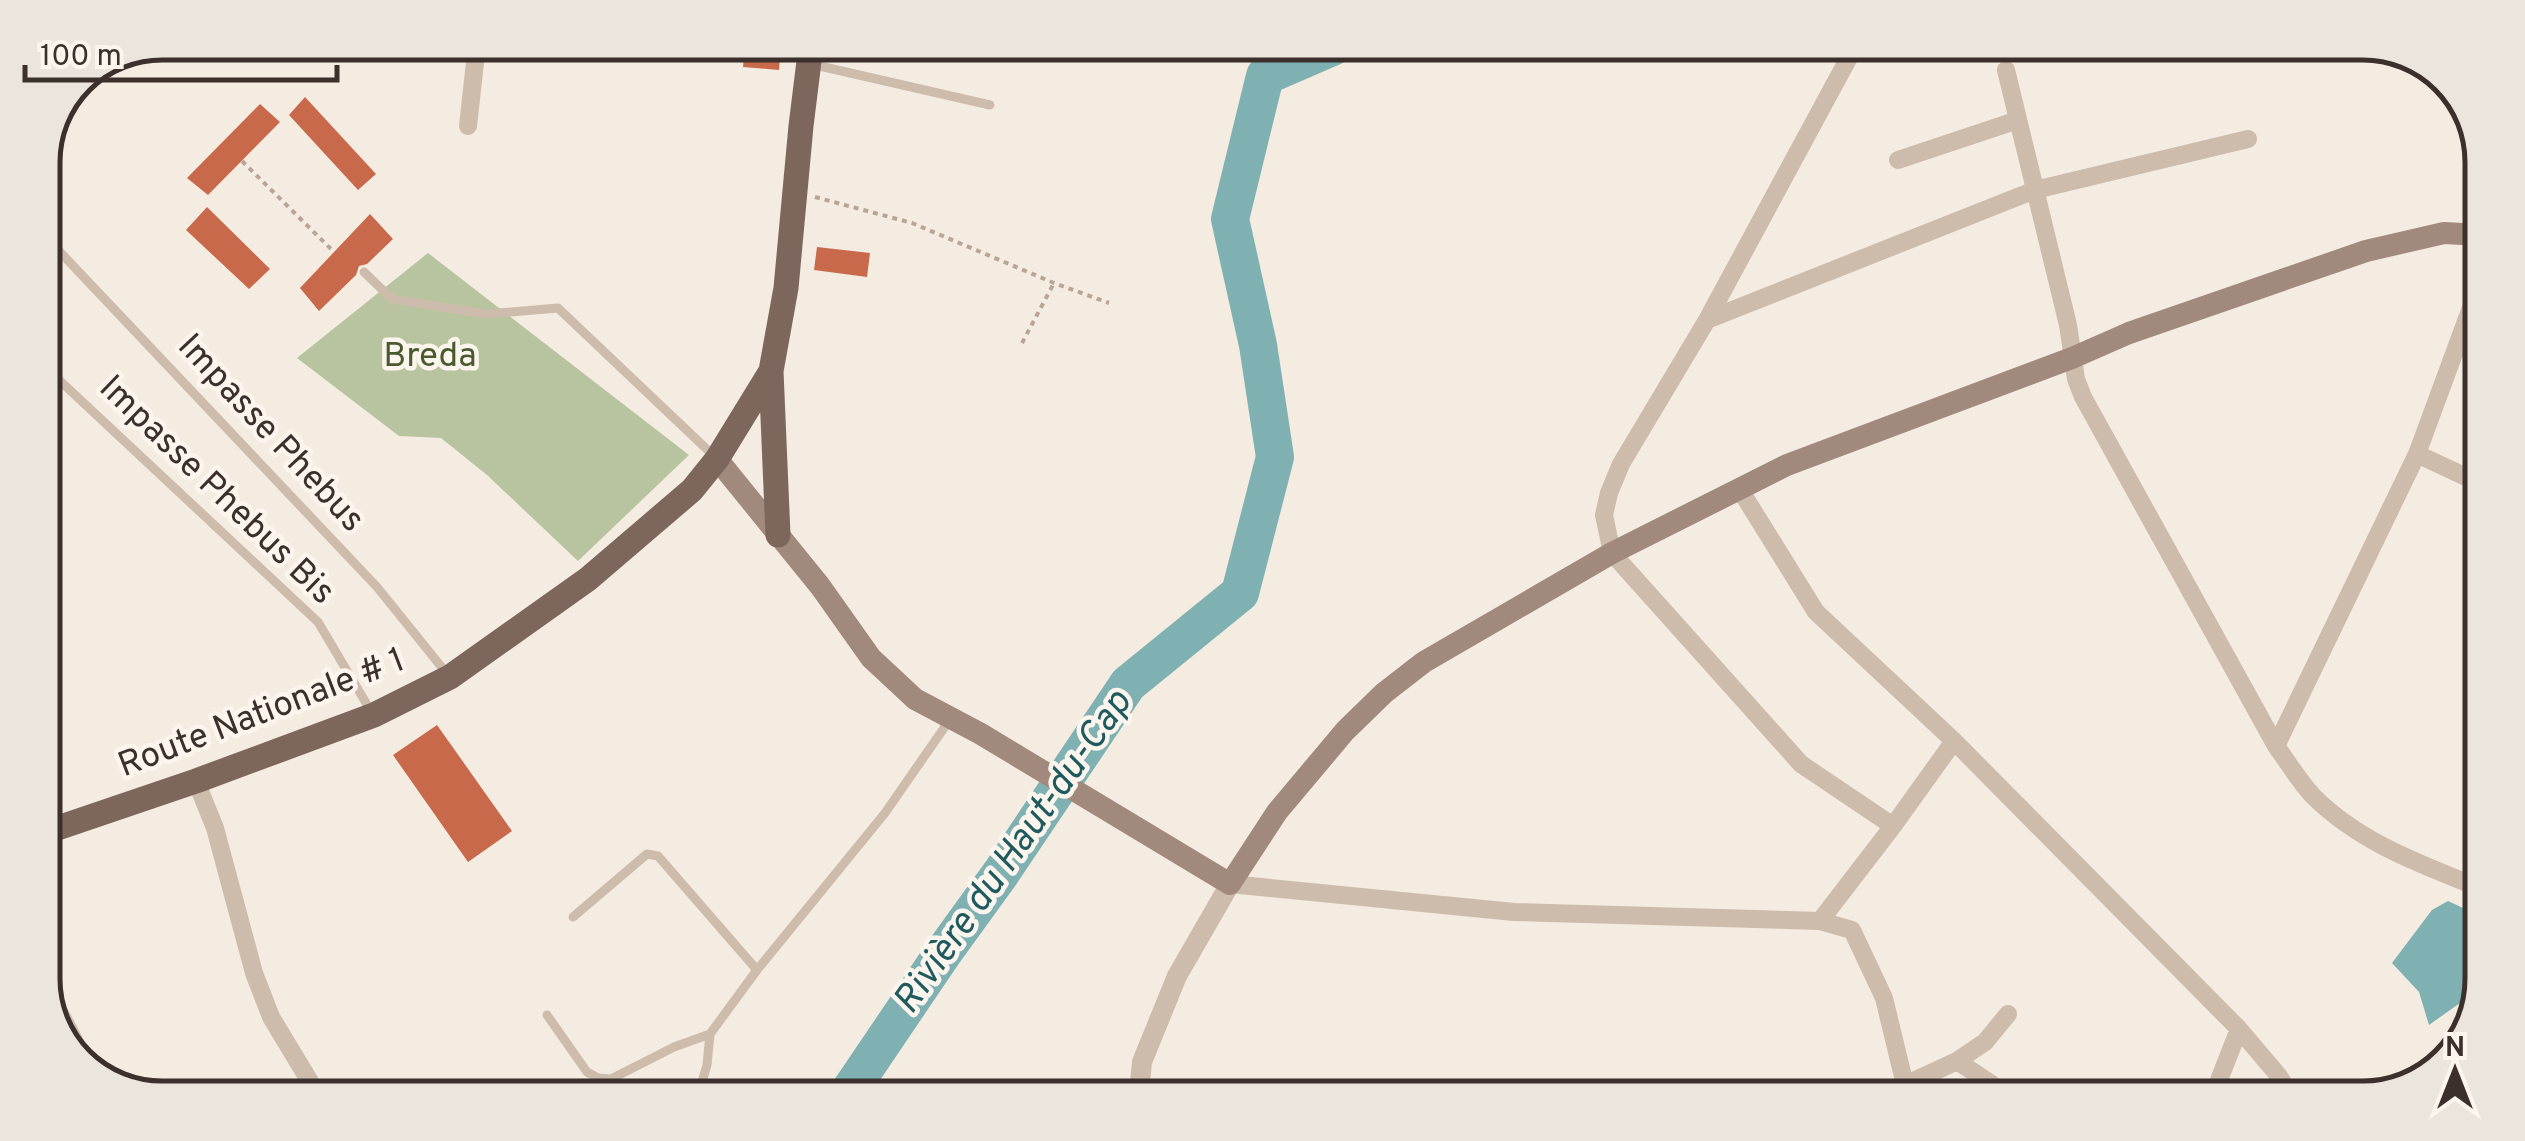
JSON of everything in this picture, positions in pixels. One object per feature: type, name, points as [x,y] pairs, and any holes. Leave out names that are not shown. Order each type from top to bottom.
[{"type":"main road","name":"Route Nationale # 1","points":[[60,827],[374,716],[450,677],[588,579],[692,490],[717,459],[771,372],[786,288],[809,60]]},
{"type":"main road","points":[[717,459],[820,586],[871,658],[915,698],[1230,884],[1276,812],[1345,731],[1384,693],[1424,662],[1612,553],[1788,465],[2129,333],[2366,251],[2444,233],[2465,234]]},
{"type":"main road","points":[[771,372],[778,535]]},
{"type":"street","points":[[468,126],[475,60]]},
{"type":"street","points":[[1847,60],[1707,320],[1621,464],[1604,515],[1612,553],[1801,764],[1893,826]]},
{"type":"street","points":[[2006,70],[2083,398],[2276,746],[2312,794],[2353,830],[2411,861],[2465,882]]},
{"type":"street","points":[[1898,160],[2018,120]]},
{"type":"street","points":[[1707,320],[2035,190],[2248,139]]},
{"type":"street","points":[[2276,746],[2417,454],[2465,324]]},
{"type":"street","points":[[2417,454],[2465,476]]},
{"type":"street","points":[[1739,488],[1816,612],[1954,741],[2240,1029],[2281,1081]]},
{"type":"street","points":[[1820,921],[1954,741]]},
{"type":"street","points":[[196,781],[215,828],[254,973],[271,1016],[310,1081]]},
{"type":"street","points":[[1140,1081],[1142,1062],[1176,976],[1230,884],[1514,912],[1820,921],[1852,930],[1884,998],[1902,1081]]},
{"type":"street","points":[[1922,1081],[1986,1042],[2008,1014]]},
{"type":"street","points":[[2219,1081],[2240,1029]]},
{"type":"street","points":[[1957,1061],[1987,1081]]},
{"type":"lane","points":[[832,60],[990,104]]},
{"type":"lane","name":"Impasse Phebus","points":[[60,252],[376,587],[450,677]]},
{"type":"lane","points":[[364,272],[392,299],[486,314],[558,308],[717,459]]},
{"type":"lane","name":"Impasse Phebus Bis","points":[[60,381],[318,622],[374,716]]},
{"type":"lane","points":[[702,1081],[710,1034],[885,813],[952,718]]},
{"type":"lane","points":[[574,916],[647,854],[654,854],[757,970]]},
{"type":"lane","points":[[547,1015],[587,1072],[598,1078],[610,1078],[710,1034]]},
{"type":"path","points":[[242,161],[334,252]]},
{"type":"path","points":[[796,192],[912,223],[1109,303]]},
{"type":"path","points":[[1022,343],[1054,283]]},
{"type":"green space","name":"Breda","points":[[428,253],[689,455],[578,561],[487,475],[441,438],[399,436],[297,358]]},
{"type":"water","points":[[2448,901],[2465,909],[2462,1001],[2435,1021],[2428,1021],[2419,992],[2392,963],[2432,910]]},
{"type":"building","points":[[744,60],[780,60],[779,70],[743,67]]},
{"type":"building","points":[[305,97],[376,174],[358,190],[289,115]]},
{"type":"building","points":[[260,104],[280,122],[208,195],[187,178]]},
{"type":"building","points":[[207,207],[270,269],[249,289],[186,230]]},
{"type":"building","points":[[370,214],[393,239],[367,264],[359,266],[356,275],[319,311],[300,288]]},
{"type":"building","points":[[817,247],[870,253],[867,277],[814,270]]},
{"type":"building","points":[[437,725],[512,831],[468,862],[393,755]]},
{"type":"waterway","name":"Rivière du Haut-du-Cap","points":[[856,1081],[1128,684],[1240,593],[1275,457],[1258,345],[1230,219],[1265,76],[1302,60]]}]
